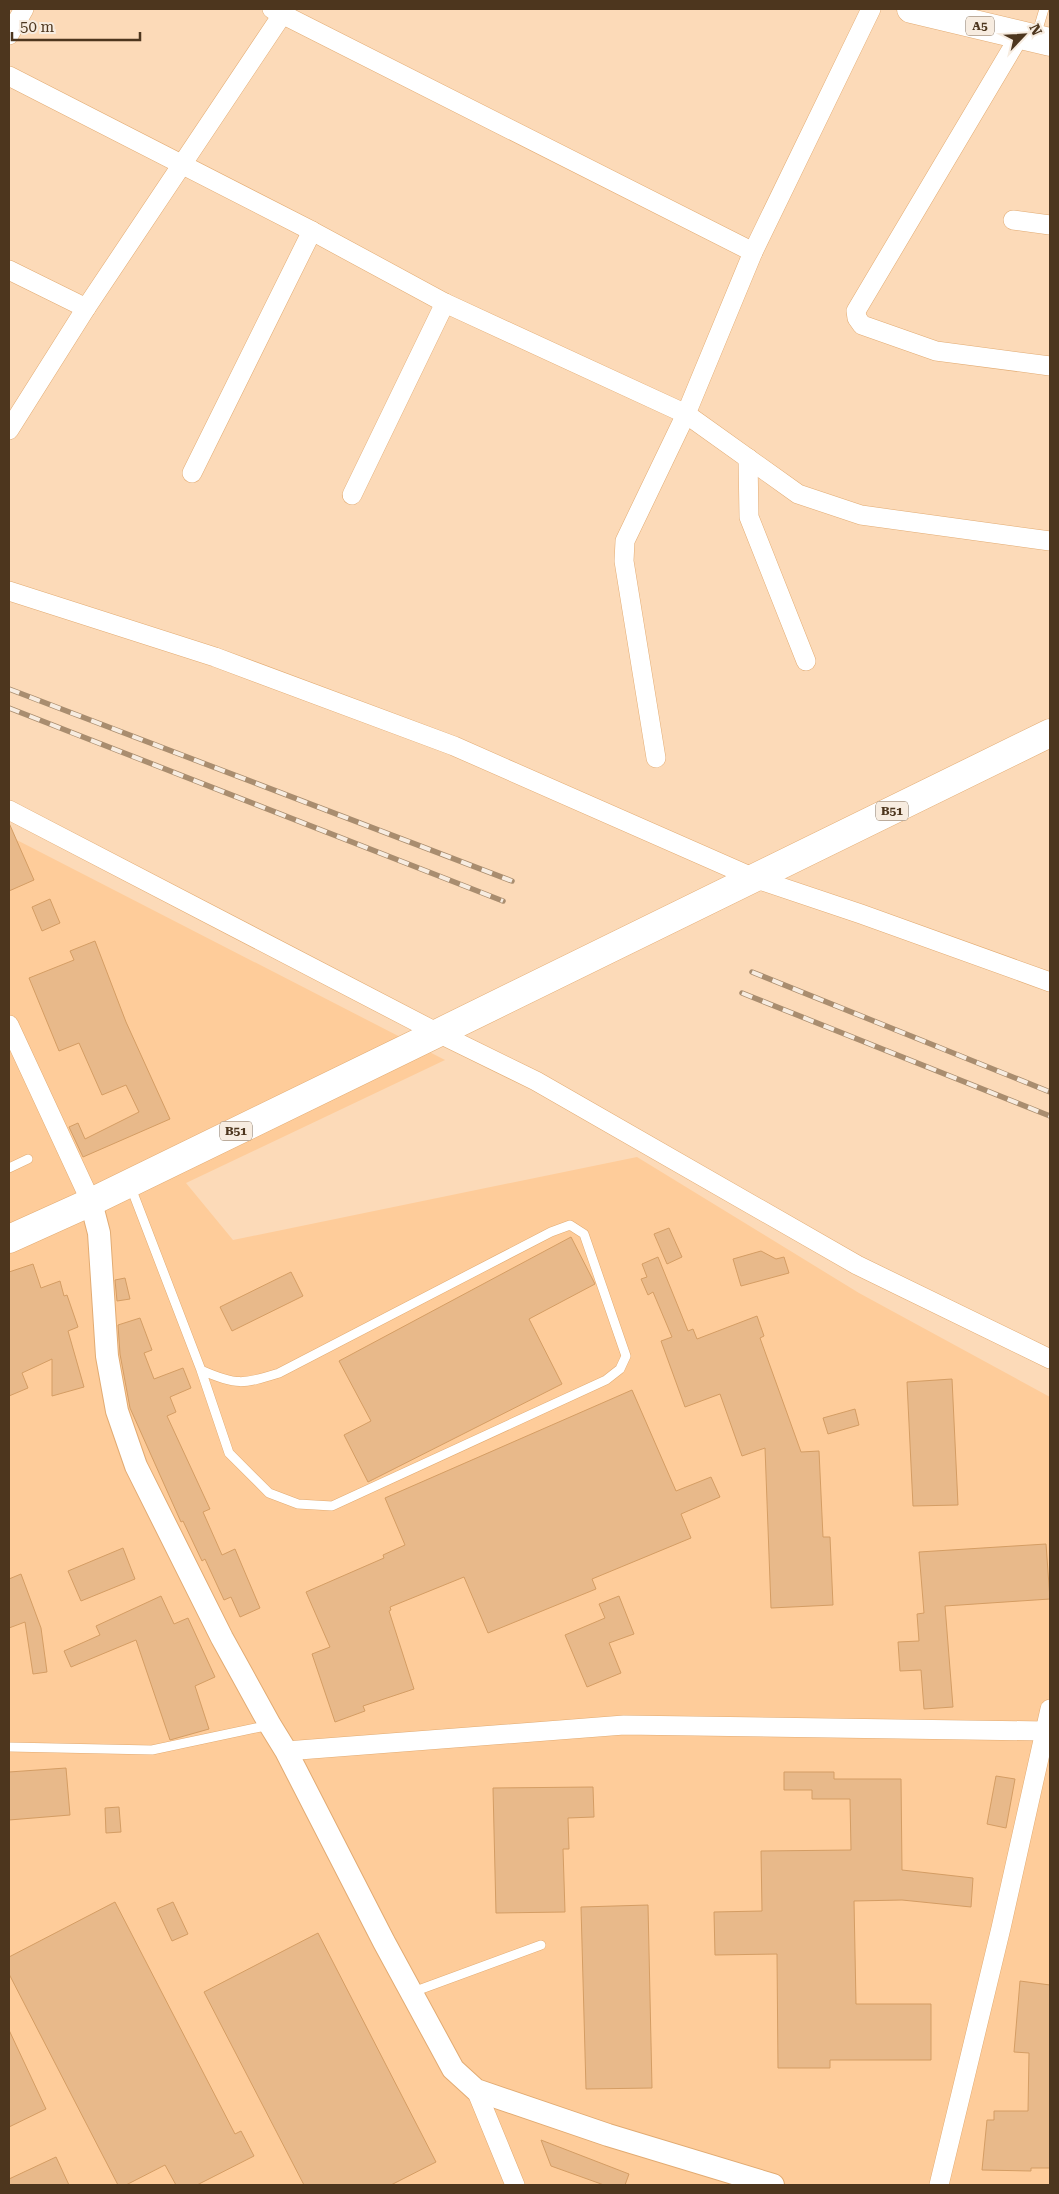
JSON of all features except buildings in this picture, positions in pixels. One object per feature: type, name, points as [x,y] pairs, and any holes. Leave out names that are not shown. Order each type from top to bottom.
[{"type":"highway","name":"A5","points":[[911,9],[1035,39]]},
{"type":"highway","name":"B51","points":[[9,1239],[91,1202],[1050,733]]},
{"type":"street","points":[[9,35],[24,9]]},
{"type":"street","points":[[656,758],[624,561],[625,542],[686,414],[753,252],[871,9]]},
{"type":"street","points":[[9,430],[86,308],[183,165],[280,11],[753,252]]},
{"type":"street","points":[[1035,39],[856,311],[857,318],[862,325],[936,351],[1050,366]]},
{"type":"street","points":[[9,76],[312,231],[446,303],[686,414],[798,494],[861,515],[1050,542]]},
{"type":"street","points":[[1013,220],[1050,224]]},
{"type":"street","points":[[192,473],[312,231]]},
{"type":"street","points":[[9,270],[86,308]]},
{"type":"street","points":[[352,494],[446,303]]},
{"type":"street","points":[[748,458],[750,517],[806,661]]},
{"type":"street","points":[[9,591],[215,657],[454,746],[754,878],[880,920],[1050,982]]},
{"type":"street","points":[[9,810],[438,1033],[536,1081],[857,1265],[1050,1359]]},
{"type":"street","points":[[9,1025],[91,1202],[99,1233],[107,1356],[117,1411],[136,1466],[222,1638],[286,1751],[411,1993],[454,2069],[476,2090],[515,2185]]},
{"type":"street","points":[[939,2185],[1047,1732],[1050,1709]]},
{"type":"street","points":[[286,1751],[624,1725],[1047,1732]]},
{"type":"street","points":[[476,2090],[608,2135],[773,2185]]},
{"type":"lane","points":[[1035,39],[1044,9]]},
{"type":"lane","points":[[9,1168],[28,1158]]},
{"type":"lane","points":[[129,1183],[202,1370],[228,1453],[269,1492],[298,1504],[332,1506],[606,1380],[620,1369],[626,1356],[584,1234],[570,1225],[551,1232],[279,1373],[250,1382],[227,1381],[202,1370]]},
{"type":"lane","points":[[9,1747],[152,1750],[270,1725]]},
{"type":"lane","points":[[411,1993],[541,1945]]},
{"type":"shaded area","points":[[9,836],[445,1060],[186,1183],[233,1240],[637,1157],[859,1293],[1050,1397],[1050,2185],[9,2185]]},
{"type":"railway","points":[[9,689],[512,881]]},
{"type":"railway","points":[[9,708],[503,901]]},
{"type":"railway","points":[[752,972],[1050,1092]]},
{"type":"railway","points":[[742,993],[1050,1116]]}]
